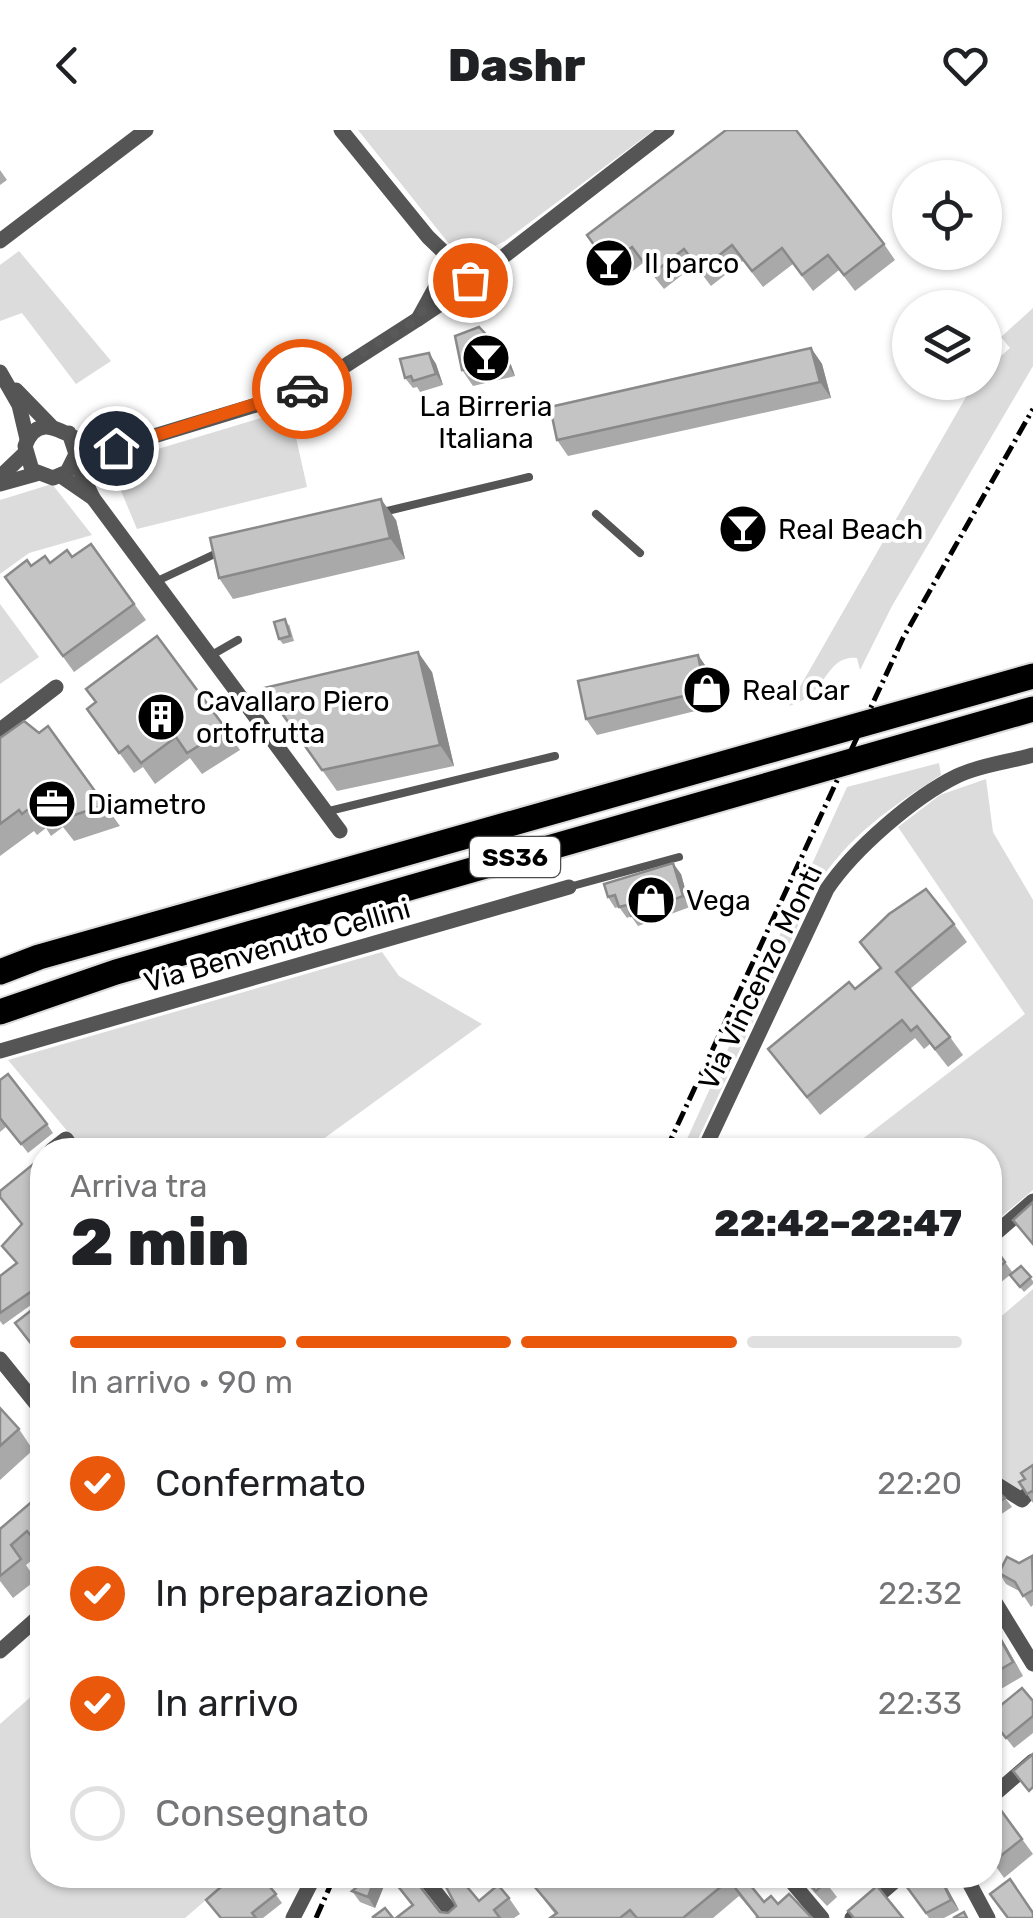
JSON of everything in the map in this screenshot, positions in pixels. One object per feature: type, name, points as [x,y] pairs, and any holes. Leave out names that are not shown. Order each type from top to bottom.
[{"type":"highway","name":"SS36","points":[[0,972],[39,957],[1033,676]]},
{"type":"highway","name":"SS36","points":[[0,1012],[116,972],[1033,709]]},
{"type":"street","points":[[0,240],[146,130]]},
{"type":"street","points":[[341,130],[428,237],[470,275],[463,289]]},
{"type":"street","points":[[61,476],[76,460],[289,395],[337,372],[463,289],[667,130]]},
{"type":"street","points":[[428,237],[444,289],[463,289]]},
{"type":"street","points":[[418,319],[446,266],[504,254]]},
{"type":"street","points":[[0,372],[51,426],[79,440],[116,448]]},
{"type":"street","points":[[12,388],[36,474]]},
{"type":"street","points":[[0,480],[38,429],[51,426]]},
{"type":"street","points":[[69,433],[76,460],[94,498],[340,831]]},
{"type":"street","points":[[0,480],[36,474],[61,476],[94,498]]},
{"type":"street","points":[[0,730],[56,687]]},
{"type":"street","name":"Via Vincenzo Monti","points":[[710,1138],[828,888],[844,864],[934,790],[960,774],[1033,756]]},
{"type":"street","name":"Via Benvenuto Cellini","points":[[0,1051],[569,888]]},
{"type":"street","points":[[1002,1228],[1033,1201]]},
{"type":"street","points":[[0,1359],[30,1385]]},
{"type":"street","points":[[1002,1488],[1022,1500],[1033,1488]]},
{"type":"street","points":[[1002,1614],[1033,1664]]},
{"type":"street","points":[[3,1643],[30,1623]]},
{"type":"street","points":[[1002,1788],[1033,1761]]},
{"type":"street","points":[[293,1918],[308,1888]]},
{"type":"street","points":[[442,1888],[456,1918]]},
{"type":"street","points":[[797,1888],[822,1918]]},
{"type":"street","points":[[852,1918],[887,1888]]},
{"type":"street","points":[[973,1888],[988,1918]]},
{"type":"lane","points":[[375,514],[529,477]]},
{"type":"lane","points":[[596,514],[640,553]]},
{"type":"lane","points":[[156,582],[202,556],[221,552]]},
{"type":"lane","points":[[210,656],[238,640]]},
{"type":"lane","points":[[325,812],[555,756]]},
{"type":"lane","points":[[569,888],[679,857]]},
{"type":"shaded area","points":[[358,130],[654,130],[505,241],[467,253],[454,250]]},
{"type":"shaded area","points":[[19,251],[111,361],[76,384],[22,313],[0,321],[0,265]]},
{"type":"shaded area","points":[[1033,308],[1033,366],[892,606],[860,670],[857,658],[838,663],[812,693],[789,706],[964,400],[1002,400],[1002,355],[1010,348],[1002,336]]},
{"type":"shaded area","points":[[274,414],[295,433],[307,487],[137,529],[116,479],[145,469],[141,454]]},
{"type":"shaded area","points":[[52,484],[92,535],[29,553],[0,574],[0,500]]},
{"type":"shaded area","points":[[0,604],[39,657],[0,684]]},
{"type":"shaded area","points":[[939,763],[941,775],[856,838],[816,887],[699,1138],[687,1138],[847,787]]},
{"type":"shaded area","points":[[986,779],[993,832],[1033,900],[1033,1190],[1002,1216],[1002,1138],[864,1138],[1025,1014],[898,827],[940,795]]},
{"type":"shaded area","points":[[382,952],[399,976],[482,1024],[325,1138],[73,1138],[8,1060]]},
{"type":"shaded area","points":[[1033,1289],[1033,1481],[1020,1496],[1002,1483],[1002,1316]]},
{"type":"shaded area","points":[[30,1698],[30,1888],[220,1888],[185,1918],[0,1918],[0,1724]]},
{"type":"building","points":[[726,130],[796,130],[884,244],[844,275],[828,255],[802,275],[782,248],[752,271],[732,245],[700,270],[684,249],[652,274],[632,247],[608,265],[587,235]]},
{"type":"building","points":[[479,327],[500,349],[504,360],[462,370],[455,336]]},
{"type":"building","points":[[811,348],[820,382],[557,440],[550,407]]},
{"type":"building","points":[[429,353],[436,374],[413,381],[411,376],[405,378],[400,359]]},
{"type":"building","points":[[381,499],[390,538],[219,578],[210,538]]},
{"type":"building","points":[[91,544],[134,604],[63,656],[5,577],[27,560],[31,566],[45,556],[50,563],[67,550],[72,557]]},
{"type":"building","points":[[285,619],[290,636],[279,639],[274,622]]},
{"type":"building","name":"Cavallaro Piero ortofrutta","points":[[157,636],[226,729],[187,753],[176,737],[141,763],[128,746],[119,753],[87,709],[96,702],[86,689]]},
{"type":"building","points":[[418,652],[440,745],[322,770],[264,688]]},
{"type":"building","points":[[698,655],[705,691],[586,719],[578,681]]},
{"type":"building","name":"Diametro","points":[[24,721],[39,733],[48,726],[105,805],[59,820],[49,806],[36,815],[31,807],[22,814],[19,810],[0,824],[0,738]]},
{"type":"building","name":"Vega","points":[[673,863],[683,896],[631,916],[627,905],[619,907],[615,895],[608,897],[604,884]]},
{"type":"building","points":[[926,889],[954,924],[896,972],[950,1037],[935,1049],[917,1026],[911,1031],[902,1020],[807,1097],[768,1049],[849,982],[855,989],[881,968],[860,942],[889,914]]},
{"type":"building","points":[[8,1074],[47,1124],[21,1144],[0,1118],[0,1080]]},
{"type":"building","points":[[30,1167],[30,1292],[0,1313],[0,1276],[17,1263],[2,1246],[22,1224],[0,1197],[0,1191]]},
{"type":"building","points":[[1033,1202],[1033,1244],[1013,1220]]},
{"type":"building","points":[[1021,1266],[1031,1277],[1020,1287],[1010,1275]]},
{"type":"building","points":[[30,1311],[30,1342],[15,1323]]},
{"type":"building","points":[[0,1408],[19,1429],[0,1446]]},
{"type":"building","points":[[1033,1465],[1033,1492],[1027,1494],[1019,1482],[1025,1479],[1021,1473]]},
{"type":"building","points":[[30,1503],[30,1535],[27,1531],[11,1545],[21,1559],[0,1576],[0,1529]]},
{"type":"building","points":[[1032,1556],[1033,1590],[1023,1596],[1015,1582],[1002,1575],[1007,1557],[1019,1563]]},
{"type":"building","points":[[1002,1642],[1013,1662],[1002,1668]]},
{"type":"building","points":[[1022,1688],[1033,1701],[1033,1716],[1006,1738],[1002,1733],[1002,1704]]},
{"type":"building","points":[[1033,1754],[1033,1787],[1029,1791],[1013,1771]]},
{"type":"building","points":[[1002,1812],[1022,1839],[1002,1855]]},
{"type":"building","points":[[1010,1879],[1033,1918],[1008,1918],[990,1894]]},
{"type":"building","points":[[220,1888],[271,1888],[276,1894],[252,1913],[256,1918],[221,1918],[206,1900]]},
{"type":"building","points":[[356,1888],[371,1888],[368,1897],[352,1891]]},
{"type":"building","points":[[399,1888],[421,1888],[440,1912],[448,1913],[456,1906],[447,1888],[468,1888],[479,1901],[494,1888],[501,1888],[509,1898],[494,1910],[500,1918],[396,1918],[413,1905]]},
{"type":"building","points":[[536,1888],[719,1888],[683,1918],[637,1918],[630,1910],[620,1918],[550,1918],[557,1913]]},
{"type":"building","points":[[735,1888],[753,1888],[764,1902],[771,1896],[778,1904],[789,1894],[812,1918],[756,1918]]},
{"type":"building","points":[[879,1888],[903,1918],[854,1918],[848,1911]]},
{"type":"building","points":[[908,1888],[945,1888],[951,1900],[926,1913]]},
{"type":"building","points":[[385,1908],[393,1918],[373,1917]]},
{"type":"railway","points":[[672,1138],[903,638],[1033,409]]},
{"type":"railway","points":[[316,1918],[329,1888]]},
{"type":"way so far","points":[[302,389],[337,372],[418,319],[440,279],[444,289],[452,293],[466,288],[470,280]]},
{"type":"place","name":"Il parco","points":[[609,263]]},
{"type":"place","name":"La Birreria Italiana","points":[[486,358]]},
{"type":"place","name":"Real Beach","points":[[743,529]]},
{"type":"place","name":"Real Car","points":[[707,690]]},
{"type":"place","name":"Cavallaro Piero ortofrutta","points":[[161,717]]},
{"type":"place","name":"Diametro","points":[[52,804]]},
{"type":"place","name":"Vega","points":[[651,900]]},
{"type":"route","points":[[116,448],[302,389]]}]
